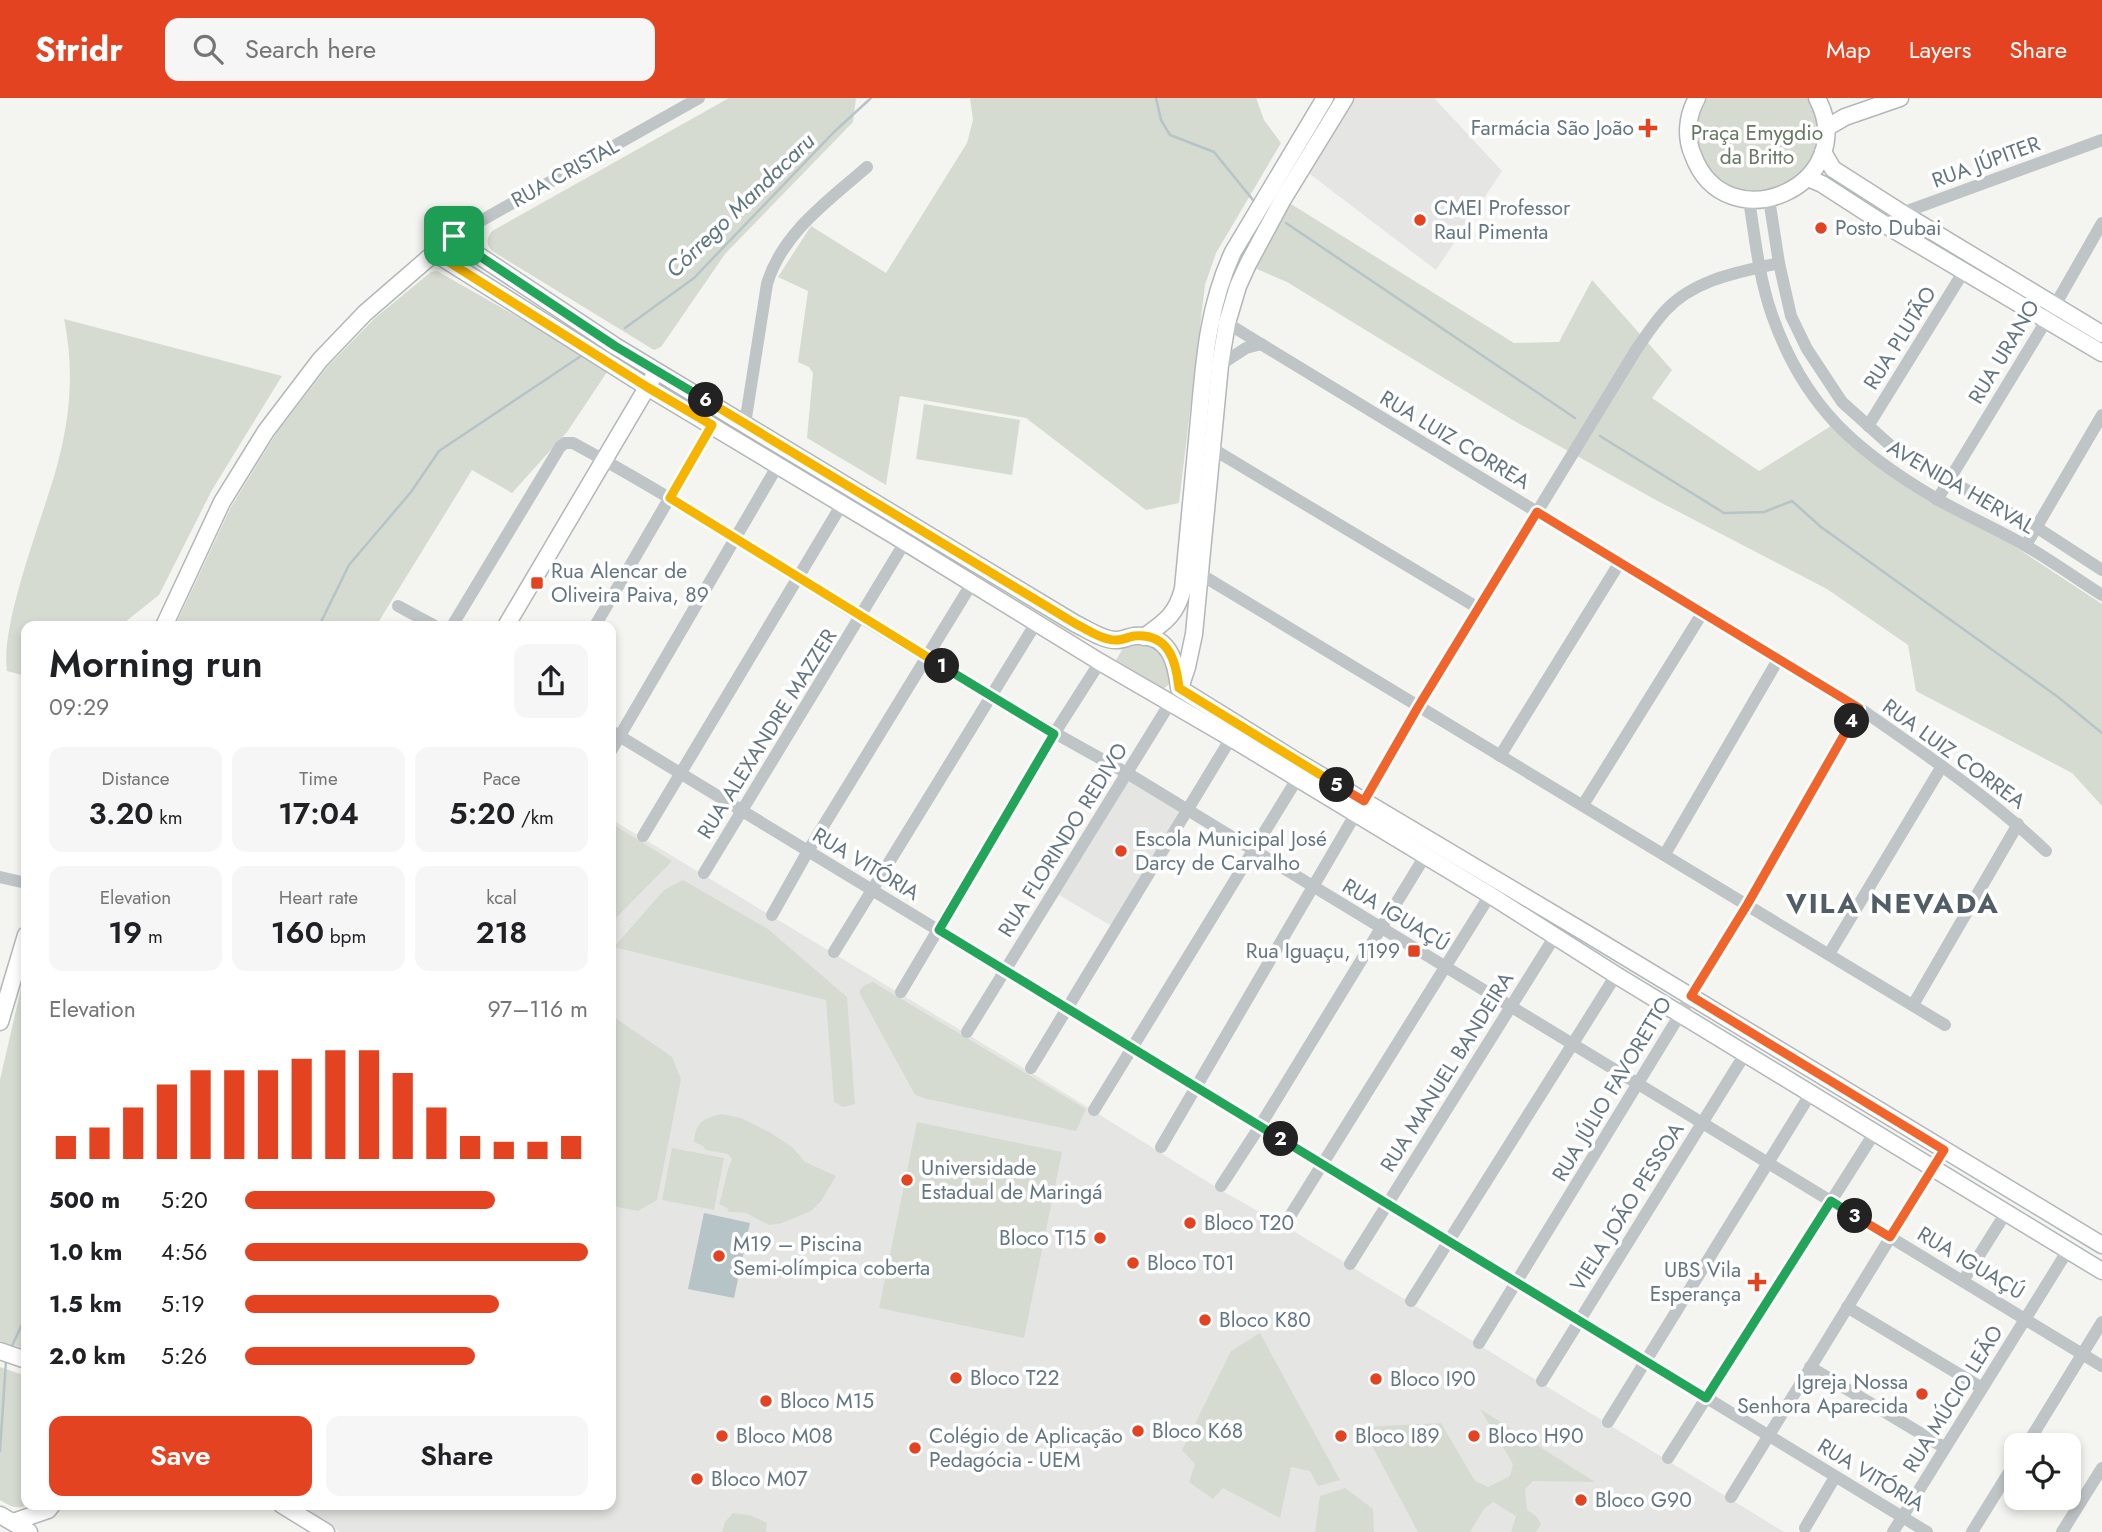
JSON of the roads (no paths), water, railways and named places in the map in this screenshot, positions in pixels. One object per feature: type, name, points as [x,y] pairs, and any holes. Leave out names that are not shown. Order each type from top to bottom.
[{"type":"main road","points":[[1144,637],[1173,614],[1183,589],[1210,318],[1222,278],[1233,252],[1325,98]]},
{"type":"main road","points":[[1171,703],[1187,667],[1194,634],[1220,365],[1227,323],[1248,264],[1283,199],[1345,98]]},
{"type":"main road","points":[[1693,99],[1688,139],[1695,162],[1702,173],[1720,190],[1749,200],[1769,199],[1793,191],[1817,166],[1823,152],[1826,128],[1817,98]]},
{"type":"main road","points":[[1826,128],[1844,117],[1900,98]]},
{"type":"main road","points":[[1823,152],[1833,169],[2050,314],[2102,353]]},
{"type":"main road","points":[[1808,178],[1964,271],[2050,314],[2102,334]]},
{"type":"main road","name":"RUA CRISTAL","points":[[166,621],[222,502],[266,431],[320,360],[365,313],[454,236]]},
{"type":"main road","points":[[454,236],[460,243],[615,346],[1076,624],[1116,641]]},
{"type":"main road","points":[[433,252],[647,387],[1100,662],[1297,779],[1360,808],[1691,996],[2102,1245]]},
{"type":"main road","points":[[509,621],[657,371]]},
{"type":"main road","points":[[1100,662],[1116,641],[1134,636],[1160,642],[1169,650],[1176,663],[1179,688],[1360,808],[1425,856],[2102,1270]]},
{"type":"main road","points":[[0,1022],[21,951]]},
{"type":"main road","points":[[0,1351],[21,1358]]},
{"type":"main road","points":[[4,1522],[48,1510]]},
{"type":"main road","points":[[290,1510],[326,1532]]},
{"type":"main road","points":[[4,1522],[29,1532]]},
{"type":"street","name":"RUA CRISTAL","points":[[454,236],[699,98]]},
{"type":"street","name":"RUA JÚPITER","points":[[1884,224],[1902,214],[2102,140]]},
{"type":"street","points":[[745,424],[767,284],[773,265],[806,220],[867,167]]},
{"type":"street","name":"AVENIDA HERVAL","points":[[1769,199],[1791,316],[1807,349],[1842,402],[1891,446],[2036,527],[2102,570]]},
{"type":"street","name":"AVENIDA HERVAL","points":[[1749,200],[1771,313],[1804,385],[1833,422],[1866,454],[1937,500],[2025,545],[2102,595]]},
{"type":"street","name":"RUA URANO","points":[[1937,500],[2102,223]]},
{"type":"street","points":[[1161,1147],[1418,707],[1636,350],[1666,309],[1680,297],[1721,277],[1779,263]]},
{"type":"street","name":"RUA PLUTÃO","points":[[1868,426],[1964,271]]},
{"type":"street","name":"RUA LUIZ CORREA","points":[[1210,318],[1227,323],[1859,708],[2018,824],[2046,851]]},
{"type":"street","points":[[1220,365],[1246,348],[1261,344]]},
{"type":"street","points":[[2025,545],[2102,415]]},
{"type":"street","points":[[598,621],[712,425]]},
{"type":"street","name":"RUA IGUAÇÚ","points":[[455,621],[560,447],[565,443],[573,443],[670,498],[1054,734],[1127,773],[2102,1366]]},
{"type":"street","points":[[1213,449],[1478,608]]},
{"type":"street","points":[[616,731],[778,465]]},
{"type":"street","points":[[643,836],[842,504]]},
{"type":"street","name":"RUA ALEXANDRE MAZZER","points":[[704,873],[905,542]]},
{"type":"street","points":[[1500,756],[1620,562]]},
{"type":"street","points":[[1200,573],[1945,1025]]},
{"type":"street","points":[[772,915],[808,851],[972,583]]},
{"type":"street","points":[[398,606],[426,621]]},
{"type":"street","points":[[1583,805],[1703,612]]},
{"type":"street","points":[[834,952],[1036,623]]},
{"type":"street","points":[[1665,854],[1779,658]]},
{"type":"street","points":[[901,992],[1054,734],[1100,662]]},
{"type":"street","name":"RUA FLORINDO REDIVO","points":[[967,1032],[1171,703]]},
{"type":"street","name":"RUA JÚLIO FAVORETTO","points":[[1479,1343],[1747,905],[1859,708]]},
{"type":"street","name":"RUA VITÓRIA","points":[[616,734],[1927,1532]]},
{"type":"street","points":[[1031,1068],[1231,738]]},
{"type":"street","points":[[1829,954],[1942,766]]},
{"type":"street","points":[[1094,1110],[1297,779]]},
{"type":"street","points":[[1913,1005],[2018,824]]},
{"type":"street","points":[[1221,1186],[1425,856]]},
{"type":"street","points":[[0,877],[21,882]]},
{"type":"street","points":[[1287,1221],[1490,895]]},
{"type":"street","name":"RUA MANUEL BANDEIRA","points":[[1350,1264],[1555,936]]},
{"type":"street","points":[[1411,1301],[1616,975]]},
{"type":"street","name":"VIELA JOÃO PESSOA","points":[[1542,1381],[1745,1054]]},
{"type":"street","points":[[1608,1422],[1811,1093]]},
{"type":"street","points":[[1668,1458],[1875,1132]]},
{"type":"street","points":[[1731,1497],[1944,1150]]},
{"type":"street","points":[[1963,1281],[2007,1211]]},
{"type":"street","name":"RUA MÚCIO LEÃO","points":[[1893,1532],[2068,1250]]},
{"type":"street","points":[[1847,1307],[1982,1388]]},
{"type":"street","points":[[2034,1433],[2102,1322]]},
{"type":"street","points":[[1811,1367],[1945,1448]]},
{"type":"street","points":[[2062,1532],[2102,1468]]},
{"type":"street","points":[[1805,1528],[1835,1477]]},
{"type":"street","points":[[1972,1532],[2004,1480]]},
{"type":"waterway","name":"Córrego Mandacaru","points":[[625,328],[694,278],[834,132],[871,98]]},
{"type":"waterway","points":[[1156,98],[1161,120],[1170,135],[1214,152],[1253,200]]},
{"type":"waterway","points":[[1286,223],[1575,418]]},
{"type":"waterway","name":"Córrego Mandacaru","points":[[321,621],[349,565],[411,492],[439,451],[584,354]]},
{"type":"waterway","points":[[1600,436],[1724,513],[1764,512],[1792,501],[1821,527],[2058,697],[2102,733]]},
{"type":"waterway","name":"Córrego Mandacaru","points":[[11,1348],[21,1327]]},
{"type":"waterway","name":"Córrego Mandacaru","points":[[0,1451],[6,1361]]},
{"type":"place","name":"Farmácia São João","points":[[1648,128]]},
{"type":"place","name":"CMEI Professor Raul Pimenta","points":[[1420,220]]},
{"type":"place","name":"Posto Dubai","points":[[1821,228]]},
{"type":"place","name":"Rua Alencar de Oliveira Paiva, 89","points":[[537,583]]},
{"type":"place","name":"Escola Municipal José Darcy de Carvalho","points":[[1121,851]]},
{"type":"place","name":"Rua Iguaçu, 1199","points":[[1414,951]]},
{"type":"place","name":"Universidade Estadual de Maringá","points":[[907,1180]]},
{"type":"place","name":"Bloco T20","points":[[1190,1223]]},
{"type":"place","name":"Bloco T15","points":[[1100,1238]]},
{"type":"place","name":"M19 – Piscina Semi-olímpica coberta","points":[[719,1256]]},
{"type":"place","name":"Bloco T01","points":[[1133,1263]]},
{"type":"place","name":"UBS Vila Esperança","points":[[1757,1282]]},
{"type":"place","name":"Bloco K80","points":[[1205,1320]]},
{"type":"place","name":"Bloco T22","points":[[956,1378]]},
{"type":"place","name":"Bloco I90","points":[[1376,1379]]},
{"type":"place","name":"Igreja Nossa Senhora Aparecida","points":[[1922,1394]]},
{"type":"place","name":"Bloco M15","points":[[766,1401]]},
{"type":"place","name":"Bloco K68","points":[[1138,1431]]},
{"type":"place","name":"Bloco M08","points":[[722,1436]]},
{"type":"place","name":"Bloco I89","points":[[1341,1436]]},
{"type":"place","name":"Bloco H90","points":[[1474,1436]]},
{"type":"place","name":"Colégio de Aplicação Pedagócia - UEM","points":[[915,1448]]},
{"type":"place","name":"Bloco M07","points":[[697,1479]]},
{"type":"place","name":"Bloco G90","points":[[1581,1500]]},
{"type":"district","name":"VILA NEVADA","points":[[1893,903]]},
{"type":"park label","name":"Praça Emygdio da Britto","points":[[1757,145]]}]
